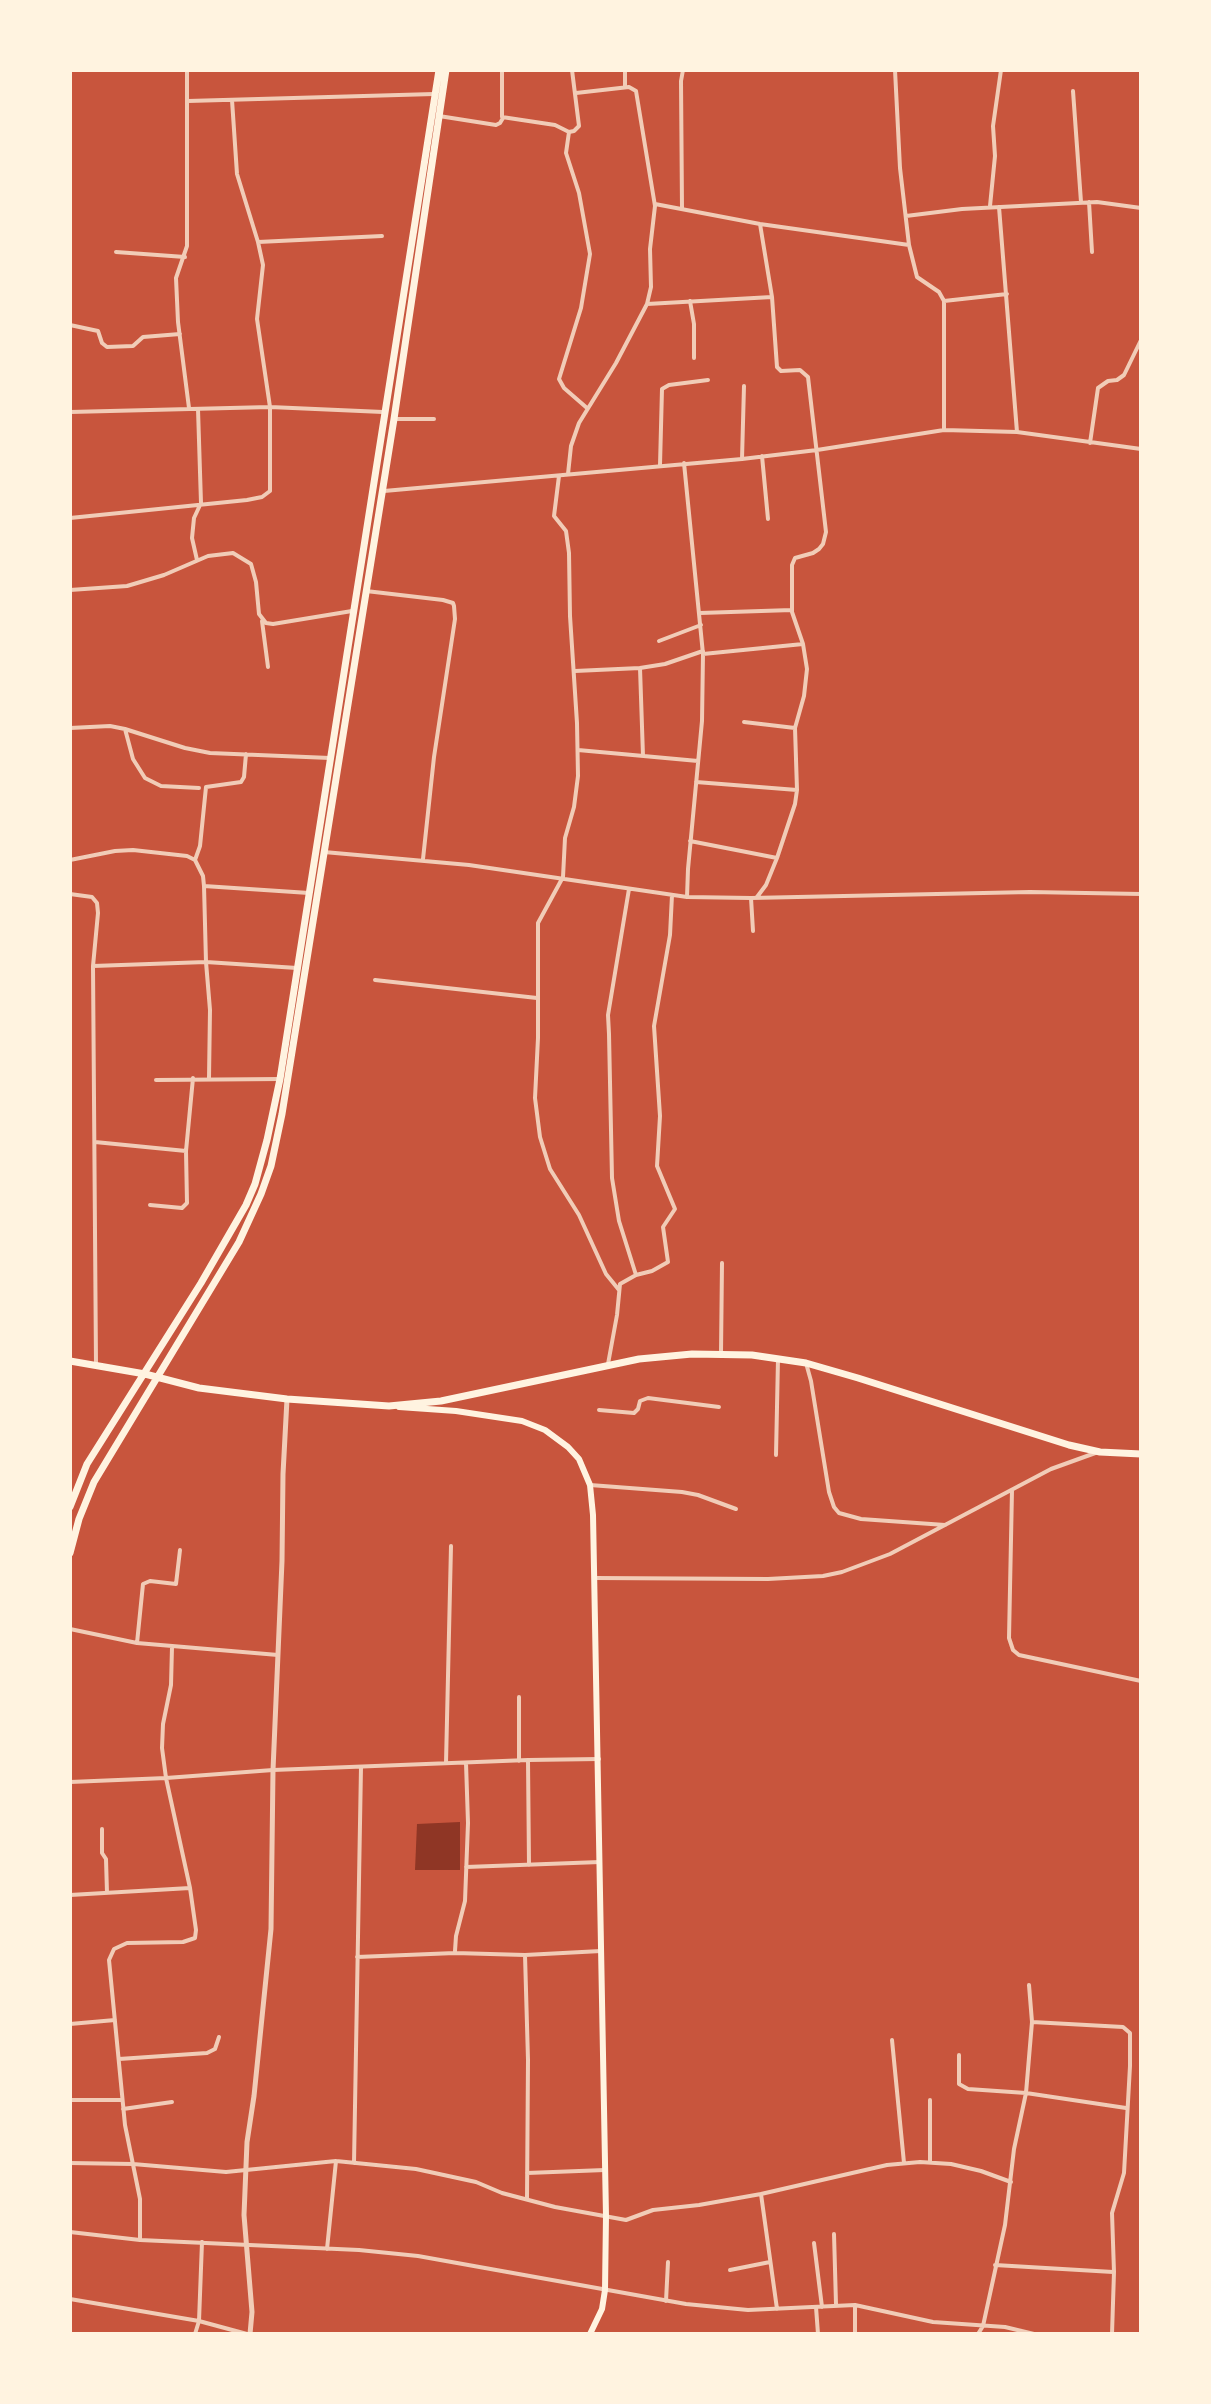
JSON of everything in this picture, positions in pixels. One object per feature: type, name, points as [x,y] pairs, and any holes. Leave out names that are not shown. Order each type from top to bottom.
[{"type":"main road","points":[[70,1553],[82,1509],[94,1482],[239,1242],[266,1183],[282,1114],[330,758],[439,70]]},
{"type":"main road","points":[[70,1507],[87,1464],[201,1283],[246,1205],[267,1140],[297,968],[324,852],[394,419],[446,70]]},
{"type":"main road","points":[[368,1405],[441,1401],[608,1364],[721,1353],[806,1363],[1069,1445],[1100,1452],[1141,1454]]},
{"type":"main road","points":[[70,1361],[145,1374],[199,1388],[287,1399],[456,1411],[522,1421],[545,1430],[579,1459],[590,1485],[593,1515],[606,2170],[605,2290],[602,2309],[590,2334]]},
{"type":"street","points":[[187,70],[187,246],[176,278],[189,408]]},
{"type":"street","points":[[502,70],[503,118]]},
{"type":"street","points":[[503,118],[555,125],[569,132],[576,130],[579,126],[572,70]]},
{"type":"street","points":[[625,70],[625,87]]},
{"type":"street","points":[[682,209],[683,70]]},
{"type":"street","points":[[895,70],[900,168],[909,245],[917,277],[939,292],[944,301],[944,430]]},
{"type":"street","points":[[990,207],[995,156],[993,126],[1001,70]]},
{"type":"street","points":[[568,474],[571,446],[587,408],[616,363],[647,304],[651,287],[650,249],[655,208],[640,101],[635,89],[625,87],[576,93]]},
{"type":"street","points":[[1073,91],[1081,202]]},
{"type":"street","points":[[188,101],[435,94]]},
{"type":"street","points":[[70,518],[253,499],[270,491],[270,407],[257,319],[263,265],[237,174],[232,100]]},
{"type":"street","points":[[439,116],[496,125],[503,118]]},
{"type":"street","points":[[569,132],[566,153],[579,193],[590,254],[581,308],[559,379],[567,392],[587,408]]},
{"type":"street","points":[[906,216],[1081,202],[1141,208]]},
{"type":"street","points":[[1089,202],[1092,252]]},
{"type":"street","points":[[999,207],[1017,432]]},
{"type":"street","points":[[655,208],[682,209],[760,224],[909,245]]},
{"type":"street","points":[[753,931],[754,898],[766,885],[777,858],[797,790],[795,728],[804,696],[807,669],[792,610],[793,561],[819,549],[826,532],[808,377],[800,370],[781,371],[777,367],[772,297],[760,224]]},
{"type":"street","points":[[258,242],[382,236]]},
{"type":"street","points":[[116,252],[185,257]]},
{"type":"street","points":[[944,301],[1007,294]]},
{"type":"street","points":[[647,304],[772,297]]},
{"type":"street","points":[[690,301],[694,358]]},
{"type":"street","points":[[70,325],[98,331],[107,347],[133,346],[143,337],[180,334]]},
{"type":"street","points":[[1090,443],[1098,388],[1124,375],[1138,352],[1141,340]]},
{"type":"street","points":[[660,465],[661,391],[667,386],[708,380]]},
{"type":"street","points":[[742,459],[744,386]]},
{"type":"street","points":[[70,412],[270,407],[385,412]]},
{"type":"street","points":[[197,560],[192,538],[194,518],[201,503],[198,409]]},
{"type":"street","points":[[394,419],[434,419]]},
{"type":"street","points":[[382,491],[742,459],[944,430],[1017,432],[1141,449]]},
{"type":"street","points":[[762,456],[768,519]]},
{"type":"street","points":[[684,463],[703,652],[702,721],[687,897]]},
{"type":"street","points":[[559,476],[554,516],[564,527],[569,553],[577,791],[565,838],[563,877],[538,923],[535,1098],[544,1153],[556,1181],[583,1222],[606,1274],[619,1290]]},
{"type":"street","points":[[70,590],[146,582],[197,560],[233,553],[247,561],[253,570],[259,614],[268,624],[354,610]]},
{"type":"street","points":[[366,591],[443,600],[454,606],[455,619],[434,757],[423,859]]},
{"type":"street","points":[[700,613],[792,610]]},
{"type":"street","points":[[262,619],[268,667]]},
{"type":"street","points":[[659,641],[701,625]]},
{"type":"street","points":[[574,671],[640,668],[703,652],[803,644]]},
{"type":"street","points":[[640,668],[643,756]]},
{"type":"street","points":[[744,722],[795,728]]},
{"type":"street","points":[[70,728],[110,726],[198,752],[330,758]]},
{"type":"street","points":[[125,729],[133,759],[145,778],[161,786],[199,788]]},
{"type":"street","points":[[578,750],[698,761]]},
{"type":"street","points":[[195,860],[200,846],[206,787],[241,782],[245,775],[246,754]]},
{"type":"street","points":[[696,782],[797,790]]},
{"type":"street","points":[[690,841],[777,858]]},
{"type":"street","points":[[70,860],[133,850],[187,856],[195,860],[204,886],[210,1010],[209,1078]]},
{"type":"street","points":[[324,852],[423,859],[687,897],[1030,892],[1141,894]]},
{"type":"street","points":[[204,886],[313,894]]},
{"type":"street","points":[[629,889],[608,1015],[612,1178],[619,1221],[636,1275]]},
{"type":"street","points":[[70,894],[89,896],[97,903],[98,913],[93,966],[96,1364]]},
{"type":"street","points":[[608,1364],[623,1281],[668,1262],[663,1227],[675,1209],[657,1166],[660,1116],[654,1026],[670,935],[672,895]]},
{"type":"street","points":[[93,966],[206,962],[297,968]]},
{"type":"street","points":[[375,980],[537,998]]},
{"type":"street","points":[[150,1205],[186,1206],[186,1151],[193,1078]]},
{"type":"street","points":[[156,1080],[280,1079]]},
{"type":"street","points":[[95,1142],[186,1151]]},
{"type":"street","points":[[721,1353],[722,1263]]},
{"type":"street","points":[[776,1455],[778,1359]]},
{"type":"street","points":[[806,1363],[829,1492],[839,1513],[861,1519],[946,1525]]},
{"type":"street","points":[[599,1410],[632,1414],[637,1412],[640,1401],[648,1398],[719,1407]]},
{"type":"street","points":[[70,2299],[199,2321],[248,2334],[252,2312],[245,2246],[246,2170],[271,1929],[273,1770],[287,1399]]},
{"type":"street","points":[[594,1578],[768,1579],[842,1572],[874,1561],[1051,1469],[1100,1452]]},
{"type":"street","points":[[590,1485],[682,1492],[716,1500],[736,1509]]},
{"type":"street","points":[[1012,1490],[1009,1638],[1013,1650],[1019,1655],[1141,1681]]},
{"type":"street","points":[[446,1763],[451,1546]]},
{"type":"street","points":[[137,1643],[143,1584],[146,1581],[176,1584],[180,1550]]},
{"type":"street","points":[[70,1629],[137,1643],[278,1655]]},
{"type":"street","points":[[140,2240],[140,2199],[123,2109],[110,1955],[114,1949],[127,1943],[194,1939],[196,1930],[166,1778],[162,1739],[171,1685],[172,1647]]},
{"type":"street","points":[[519,1697],[519,1761]]},
{"type":"street","points":[[70,1782],[273,1770],[599,1759]]},
{"type":"street","points":[[528,1760],[529,1865]]},
{"type":"street","points":[[455,1953],[456,1936],[465,1910],[468,1823],[466,1763]]},
{"type":"street","points":[[354,2163],[361,1767]]},
{"type":"street","points":[[102,1829],[107,1893]]},
{"type":"street","points":[[466,1867],[600,1862]]},
{"type":"street","points":[[70,1895],[190,1888]]},
{"type":"street","points":[[357,1957],[601,1951]]},
{"type":"street","points":[[525,1955],[527,2199]]},
{"type":"street","points":[[978,2334],[983,2326],[1026,2093],[1032,2022],[1029,1985]]},
{"type":"street","points":[[70,2024],[115,2020]]},
{"type":"street","points":[[1032,2022],[1123,2027],[1130,2033],[1124,2173],[1112,2213],[1112,2334]]},
{"type":"street","points":[[119,2059],[207,2053],[215,2049],[219,2037]]},
{"type":"street","points":[[892,2040],[904,2163]]},
{"type":"street","points":[[959,2055],[958,2081],[963,2087],[1126,2108]]},
{"type":"street","points":[[70,2100],[122,2100]]},
{"type":"street","points":[[930,2100],[930,2162]]},
{"type":"street","points":[[123,2109],[172,2102]]},
{"type":"street","points":[[327,2249],[336,2161]]},
{"type":"street","points":[[70,2163],[133,2164],[226,2172],[336,2161],[416,2169],[449,2175],[527,2199],[626,2220],[653,2210],[761,2194],[904,2163],[930,2162],[981,2171],[1011,2182]]},
{"type":"street","points":[[527,2173],[606,2170]]},
{"type":"street","points":[[761,2194],[777,2310]]},
{"type":"street","points":[[70,2232],[140,2240],[418,2256],[666,2301],[777,2310],[855,2305],[933,2322],[1005,2327],[1034,2334]]},
{"type":"street","points":[[834,2234],[836,2304]]},
{"type":"street","points":[[195,2334],[199,2321],[202,2242]]},
{"type":"street","points":[[814,2243],[818,2334]]},
{"type":"street","points":[[666,2301],[668,2262]]},
{"type":"street","points":[[730,2270],[770,2262]]},
{"type":"street","points":[[995,2265],[1114,2272]]},
{"type":"street","points":[[855,2305],[855,2334]]},
{"type":"shaded area","points":[[460,1822],[460,1870],[415,1870],[417,1824]]}]
